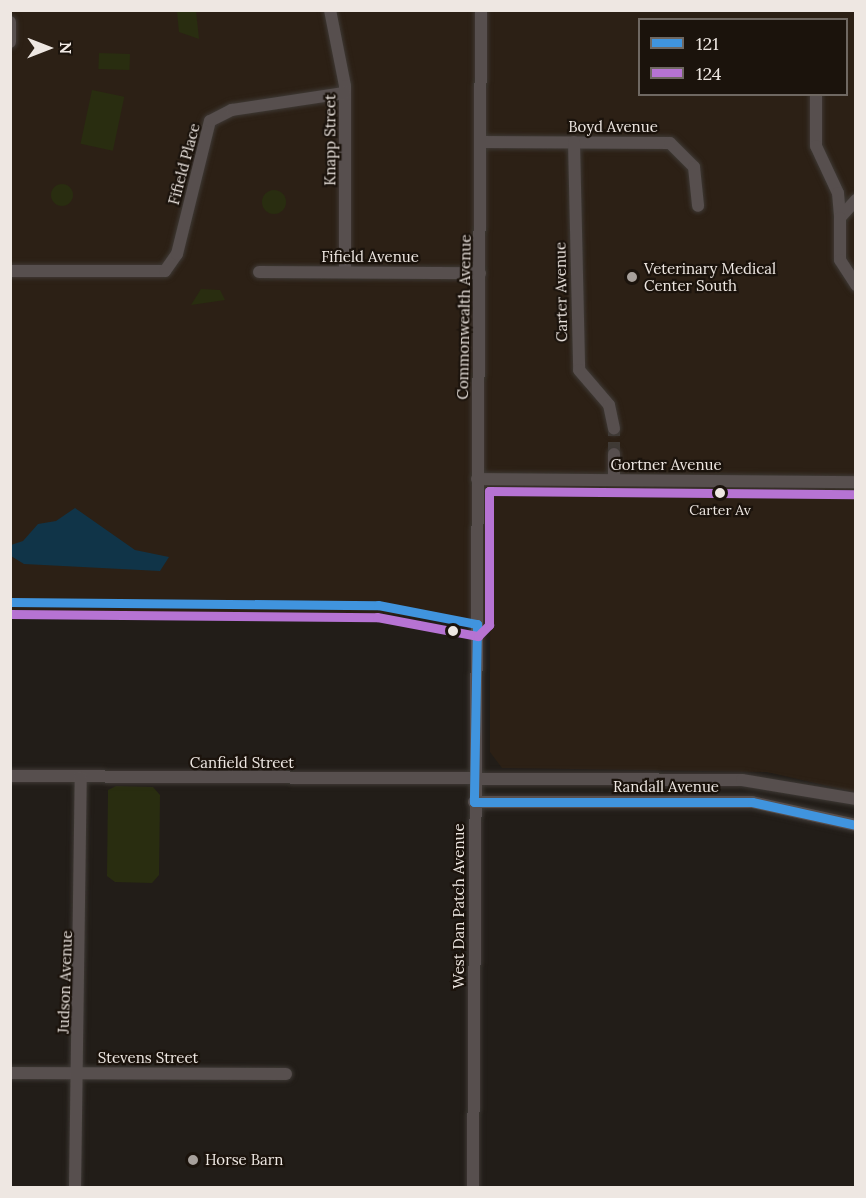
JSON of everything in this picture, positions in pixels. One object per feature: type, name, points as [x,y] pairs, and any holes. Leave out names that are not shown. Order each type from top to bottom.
[{"type":"street","name":"Knapp Street","points":[[330,10],[345,93],[345,272]]},
{"type":"street","name":"Commonwealth Avenue","points":[[477,624],[481,10]]},
{"type":"street","points":[[10,22],[10,42]]},
{"type":"street","name":"Fifield Place","points":[[10,271],[161,272],[177,254],[210,121],[232,110],[345,93]]},
{"type":"street","points":[[816,96],[816,146],[838,193],[840,260],[855,285]]},
{"type":"street","name":"Boyd Avenue","points":[[481,142],[678,145],[698,179],[698,206]]},
{"type":"street","name":"Carter Avenue","points":[[574,142],[579,370],[609,405],[614,428]]},
{"type":"street","points":[[840,218],[855,200]]},
{"type":"street","name":"Fifield Avenue","points":[[259,272],[480,273]]},
{"type":"street","points":[[614,454],[614,480]]},
{"type":"street","name":"Gortner Avenue","points":[[477,479],[855,482]]},
{"type":"street","name":"West Dan Patch Avenue","points":[[473,1188],[474,779],[477,624]]},
{"type":"street","name":"Canfield Street","points":[[10,776],[474,779]]},
{"type":"street","name":"Judson Avenue","points":[[75,1188],[76,1073],[82,966],[81,777]]},
{"type":"street","name":"Randall Avenue","points":[[474,779],[742,780],[855,799]]},
{"type":"street","name":"Randall Avenue","points":[[474,802],[752,802],[855,825]]},
{"type":"street","name":"Stevens Street","points":[[10,1073],[286,1074]]},
{"type":"shaded area","points":[[11,11],[855,11],[855,792],[767,772],[502,768],[490,752],[490,628],[381,613],[11,612]]},
{"type":"green space","points":[[177,11],[196,11],[199,39],[179,32]]},
{"type":"green space","points":[[99,53],[130,54],[129,70],[98,69]]},
{"type":"green space","points":[[92,90],[124,97],[113,151],[81,144]]},
{"type":"green space","points":[[62,184],[70,187],[73,195],[70,203],[62,206],[54,203],[51,195],[54,187]]},
{"type":"green space","points":[[274,190],[283,193],[286,202],[283,211],[274,214],[265,211],[262,202],[265,193]]},
{"type":"green space","points":[[201,289],[220,290],[225,300],[191,305]]},
{"type":"green space","points":[[116,786],[153,787],[160,795],[159,875],[152,883],[115,882],[107,876],[108,790]]},
{"type":"water","points":[[75,508],[135,550],[169,557],[160,571],[24,564],[11,556],[11,545],[23,541],[38,524],[56,521]]},
{"type":"tunnel","points":[[614,428],[614,454]]},
{"type":"transit line","name":"124","points":[[10,614],[377,617],[478,636],[489,625],[489,491],[856,494]]},
{"type":"transit line","name":"121","points":[[10,602],[378,605],[477,624]]},
{"type":"transit line","name":"121","points":[[477,624],[474,802],[752,802],[856,825]]},
{"type":"place","name":"Veterinary Medical Center South","points":[[632,277]]},
{"type":"place","name":"Carter Av","points":[[720,493]]},
{"type":"place","name":"Horse Barn","points":[[193,1160]]}]
